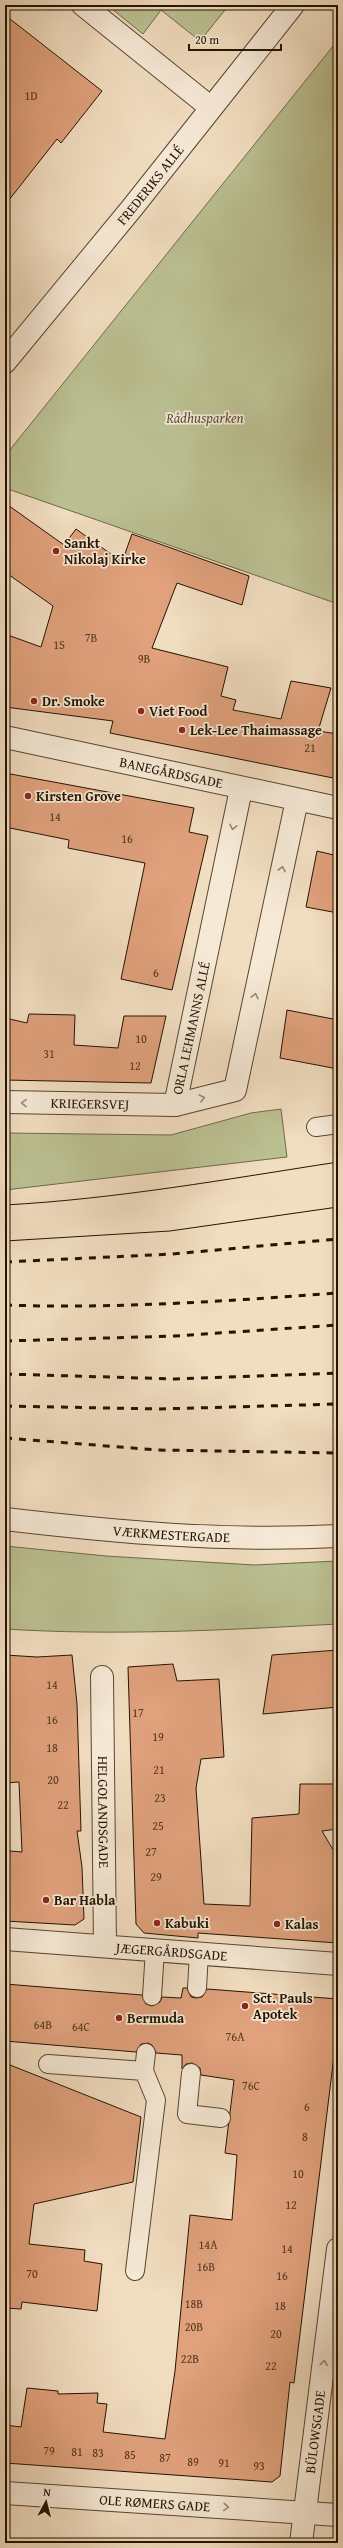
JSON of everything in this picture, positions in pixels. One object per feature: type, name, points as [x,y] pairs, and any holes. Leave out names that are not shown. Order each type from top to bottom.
[{"type":"street","points":[[83,5],[210,107]]},
{"type":"street","name":"FREDERIKS ALLÉ","points":[[5,362],[132,208],[210,107],[293,5]]},
{"type":"street","name":"BANEGÅRDSGADE","points":[[5,736],[240,789],[338,808]]},
{"type":"street","name":"ORLA LEHMANNS ALLÉ","points":[[240,789],[175,1105],[235,1090],[297,800]]},
{"type":"street","name":"KRIEGERSVEJ","points":[[5,1102],[175,1105]]},
{"type":"street","name":"VÆRKMESTERGADE","points":[[5,1519],[121,1532],[190,1536],[338,1536]]},
{"type":"street","name":"HELGOLANDSGADE","points":[[102,1677],[105,1946]]},
{"type":"street","name":"JÆGERGÅRDSGADE","points":[[5,1939],[338,1964]]},
{"type":"street","name":"BÜLOWSGADE","points":[[301,2543],[338,2249]]},
{"type":"street","name":"OLE RØMERS GADE","points":[[5,2493],[338,2516]]},
{"type":"lane","points":[[316,1127],[338,1124]]},
{"type":"lane","points":[[152,1996],[155,1950]]},
{"type":"lane","points":[[197,1988],[200,1953]]},
{"type":"lane","points":[[135,2271],[156,2100],[144,2071],[146,2052]]},
{"type":"lane","points":[[48,2064],[144,2071]]},
{"type":"lane","points":[[191,2073],[187,2114],[220,2118]]},
{"type":"green space","points":[[107,5],[229,5],[200,41],[161,10],[143,34]]},
{"type":"green space","name":"Rådhusparken","points":[[338,40],[338,604],[5,488],[5,456]]},
{"type":"green space","points":[[281,1109],[287,1157],[5,1190],[5,1133],[171,1135],[251,1113]]},
{"type":"green space","points":[[5,1546],[106,1556],[254,1565],[338,1561],[338,1624],[130,1632],[5,1629]]},
{"type":"building","points":[[5,15],[102,91],[61,143],[57,139],[5,205]]},
{"type":"building","points":[[5,503],[64,545],[76,529],[122,562],[132,534],[249,576],[242,605],[177,583],[152,648],[228,667],[221,696],[236,700],[233,710],[281,719],[291,681],[331,688],[318,731],[338,734],[338,779],[110,733],[113,721],[5,707],[5,634],[41,647],[53,606],[5,572]]},
{"type":"building","points":[[5,773],[194,808],[189,832],[208,836],[172,990],[121,979],[145,863],[68,848],[69,840],[5,827]]},
{"type":"building","points":[[317,851],[338,856],[338,913],[306,907]]},
{"type":"building","points":[[287,1010],[338,1020],[338,1069],[280,1058]]},
{"type":"building","points":[[29,1014],[75,1015],[74,1045],[118,1048],[124,1016],[166,1016],[151,1083],[5,1080],[5,1018],[27,1023]]},
{"type":"building","points":[[338,1650],[338,1707],[263,1714],[272,1655]]},
{"type":"building","points":[[5,1655],[37,1657],[72,1655],[77,1704],[81,1831],[77,1831],[82,1867],[84,1919],[75,1925],[5,1921],[5,1856],[9,1856],[10,1851],[22,1852],[19,1782],[5,1783]]},
{"type":"building","points":[[173,1664],[177,1681],[219,1679],[224,1757],[201,1759],[196,1788],[204,1904],[250,1906],[252,1818],[299,1814],[300,1784],[338,1784],[338,1829],[322,1831],[338,1858],[335,1898],[338,1898],[338,1943],[198,1933],[198,1938],[144,1933],[136,1924],[128,1667]]},
{"type":"building","points":[[5,1984],[142,1995],[146,2004],[152,2006],[160,2002],[162,1997],[181,1998],[183,1988],[187,1988],[191,1997],[196,1998],[202,1997],[207,1989],[338,1999],[338,2023],[294,2383],[290,2382],[280,2476],[272,2482],[5,2463],[5,2425],[21,2427],[27,2388],[58,2391],[58,2394],[98,2393],[97,2403],[107,2404],[103,2432],[165,2439],[175,2371],[190,2215],[232,2220],[237,2155],[225,2153],[234,2080],[201,2075],[200,2068],[192,2063],[186,2064],[182,2069],[182,2055],[156,2053],[152,2045],[148,2043],[141,2044],[136,2052],[5,2041]]},
{"type":"building","points":[[5,2063],[141,2117],[133,2182],[34,2204],[29,2244],[85,2250],[84,2261],[102,2264],[97,2311],[22,2302],[21,2309],[5,2308]]},
{"type":"tram line","points":[[5,1205],[130,1193],[338,1162]]},
{"type":"tram line","points":[[5,1241],[170,1231],[338,1207]]},
{"type":"railway","points":[[5,1262],[172,1254],[338,1239]]},
{"type":"railway","points":[[5,1305],[130,1305],[338,1293]]},
{"type":"railway","points":[[5,1341],[175,1336],[338,1325]]},
{"type":"railway","points":[[5,1374],[176,1379],[338,1373]]},
{"type":"railway","points":[[5,1406],[159,1409],[338,1404]]},
{"type":"railway","points":[[5,1438],[158,1450],[338,1453]]},
{"type":"place","name":"Sankt Nikolaj Kirke","points":[[56,551]]},
{"type":"place","name":"Dr. Smoke","points":[[34,701]]},
{"type":"place","name":"Viet Food","points":[[141,711]]},
{"type":"place","name":"Lek-Lee Thaimassage","points":[[182,730]]},
{"type":"place","name":"Kirsten Grove","points":[[28,796]]},
{"type":"place","name":"Bar Habla","points":[[46,1900]]},
{"type":"place","name":"Kabuki","points":[[157,1923]]},
{"type":"place","name":"Kalas","points":[[277,1924]]},
{"type":"place","name":"Sct. Pauls Apotek","points":[[245,2006]]},
{"type":"place","name":"Bermuda","points":[[119,2018]]}]
